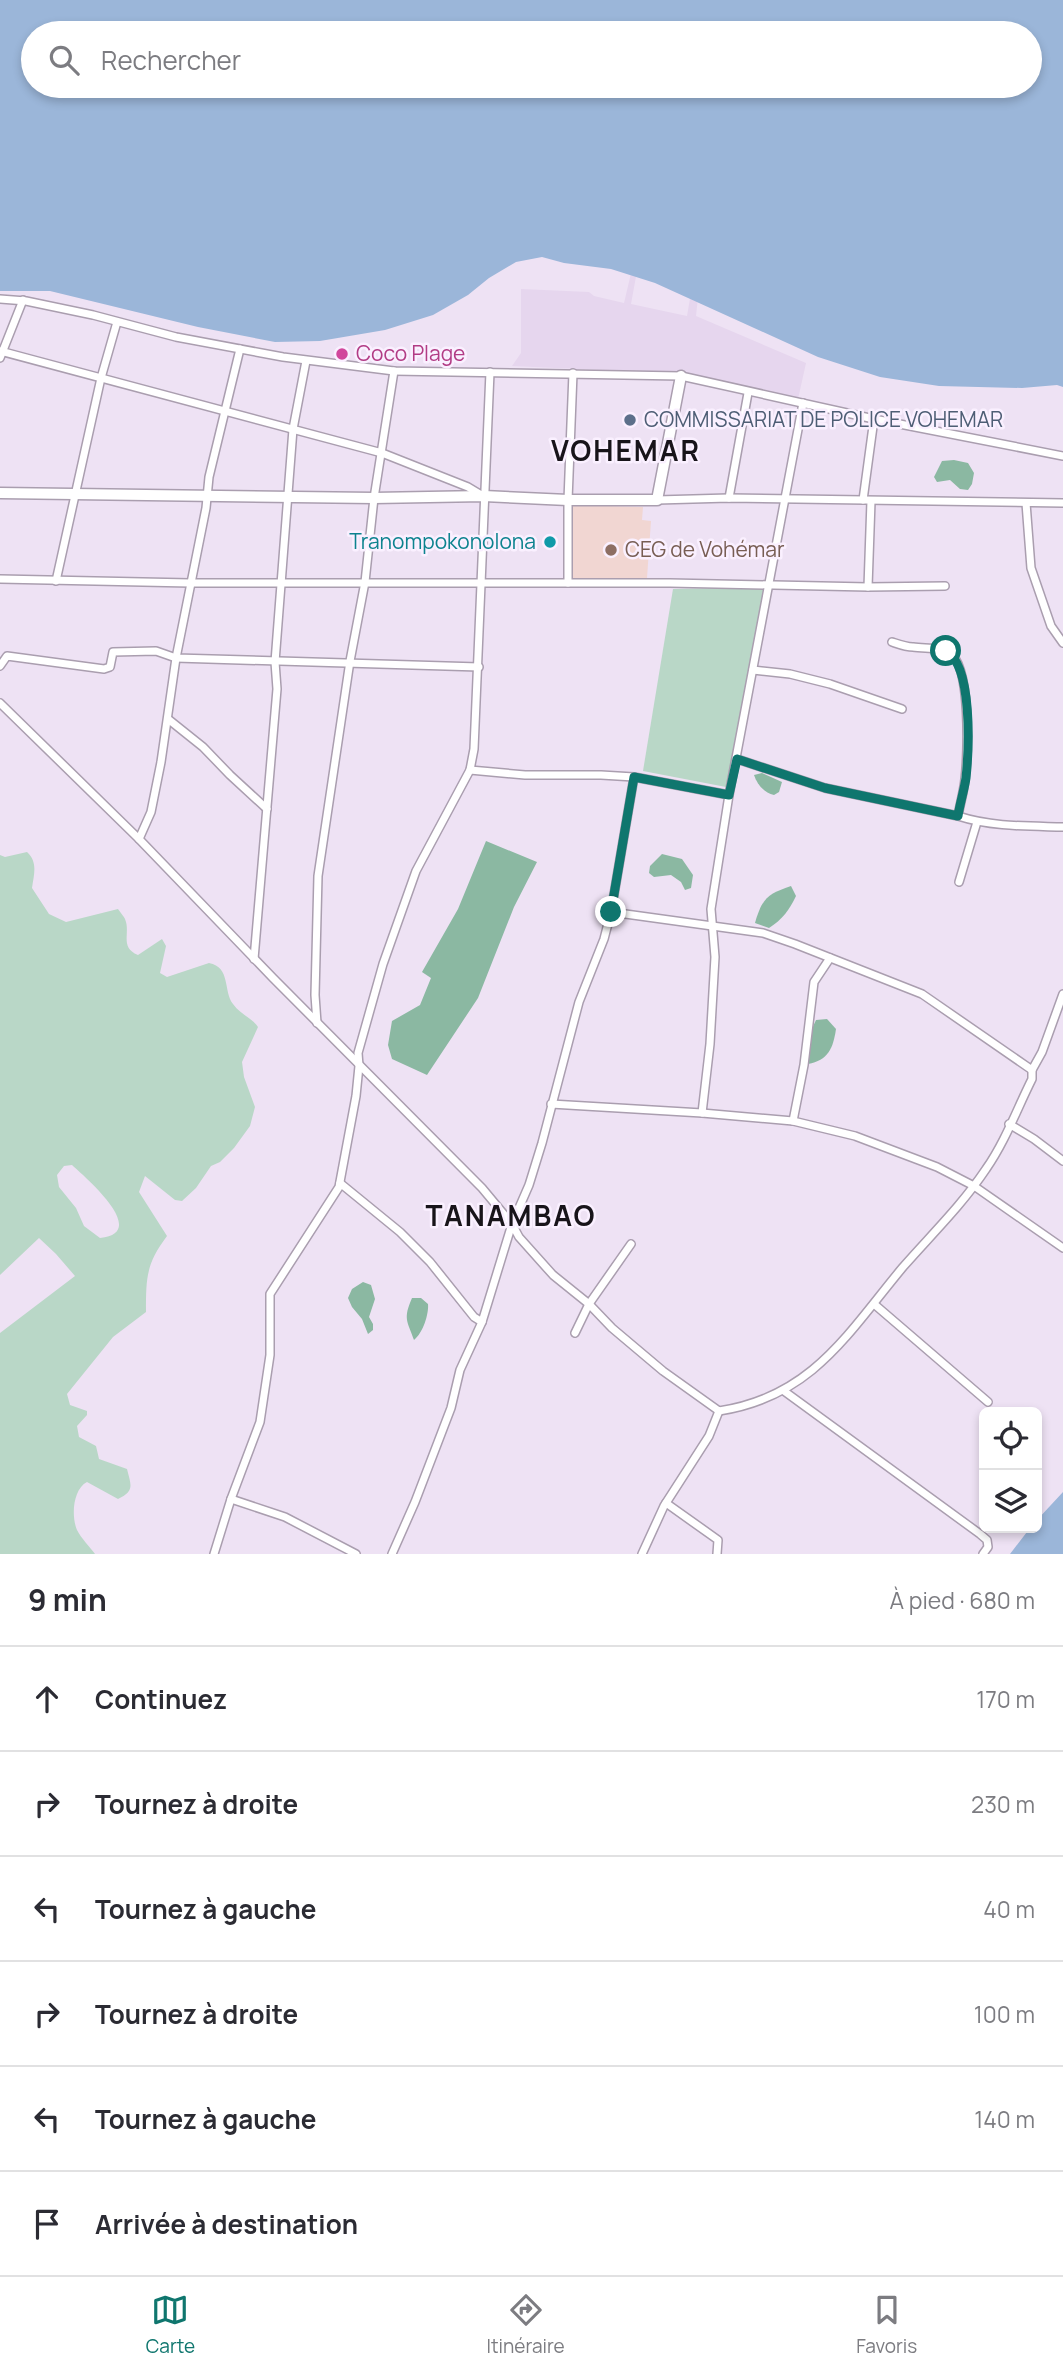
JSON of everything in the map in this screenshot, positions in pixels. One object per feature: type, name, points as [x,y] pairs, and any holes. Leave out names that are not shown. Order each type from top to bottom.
[{"type":"street","points":[[0,299],[23,300],[93,314],[176,337],[240,349],[394,372],[681,376],[748,393],[1063,456]]},
{"type":"street","points":[[23,300],[1,354],[382,453],[468,486],[484,496]]},
{"type":"street","points":[[55,581],[101,378],[117,322]]},
{"type":"street","points":[[139,839],[151,811],[209,477],[240,349]]},
{"type":"street","points":[[254,959],[277,689],[275,662],[290,496],[293,429],[306,360]]},
{"type":"street","points":[[317,1023],[318,876],[350,661],[365,582],[374,498],[394,372]]},
{"type":"street","points":[[214,1554],[260,1422],[270,1354],[270,1294],[340,1183],[359,1066],[358,1053],[383,964],[416,871],[470,770],[477,723],[480,582],[490,372]]},
{"type":"street","points":[[569,583],[568,500],[573,373]]},
{"type":"street","points":[[657,500],[681,376]]},
{"type":"street","points":[[729,498],[748,393]]},
{"type":"street","points":[[702,1113],[710,1044],[715,957],[711,909],[729,795],[803,403]]},
{"type":"street","points":[[868,587],[867,501],[874,419]]},
{"type":"street","points":[[0,493],[1063,503]]},
{"type":"street","points":[[1027,503],[1031,568],[1051,626],[1063,643]]},
{"type":"street","points":[[0,579],[190,583],[768,583],[868,587],[946,586]]},
{"type":"street","points":[[891,642],[911,648],[932,647],[946,651],[953,655],[958,664],[966,700],[967,752],[965,784],[958,816]]},
{"type":"street","points":[[0,666],[7,656],[104,669],[110,667],[113,652],[156,651],[176,657],[275,662],[350,661],[479,667]]},
{"type":"street","points":[[753,670],[790,674],[902,709]]},
{"type":"street","points":[[0,703],[139,839],[359,1066],[482,1188],[552,1275],[589,1304],[612,1328],[663,1371],[719,1411],[766,1399],[784,1391],[808,1374],[843,1340],[974,1186],[1001,1146],[1032,1079],[1032,1070],[1042,1052],[1063,994]]},
{"type":"street","points":[[168,719],[185,730],[267,809]]},
{"type":"street","points":[[737,759],[825,788],[977,822],[1008,826],[1063,827]]},
{"type":"street","points":[[470,770],[525,775],[634,777],[729,795]]},
{"type":"street","points":[[392,1554],[451,1408],[460,1370],[482,1322],[512,1224],[542,1143],[579,1002],[604,939],[611,912],[634,777]]},
{"type":"street","points":[[959,881],[977,822]]},
{"type":"street","points":[[611,912],[763,933],[830,958],[922,995],[1032,1070]]},
{"type":"street","points":[[793,1121],[804,1065],[814,982],[830,958]]},
{"type":"street","points":[[551,1104],[793,1121],[855,1136],[937,1167],[974,1186],[1063,1248]]},
{"type":"street","points":[[1009,1124],[1063,1161]]},
{"type":"street","points":[[340,1183],[400,1232],[430,1262],[474,1317],[482,1322]]},
{"type":"street","points":[[575,1332],[589,1304],[631,1244]]},
{"type":"street","points":[[874,1304],[988,1402]]},
{"type":"street","points":[[784,1391],[980,1534],[988,1546],[983,1554]]},
{"type":"street","points":[[642,1554],[666,1503],[709,1436],[719,1411]]},
{"type":"street","points":[[231,1499],[285,1517],[356,1554]]},
{"type":"street","points":[[666,1503],[718,1540],[717,1554]]},
{"type":"shaded area","points":[[632,269],[699,288],[696,316],[806,363],[798,399],[688,374],[512,366],[521,353],[521,289],[589,292],[594,296],[624,303]],"holes":[[[637,271],[692,287],[687,316],[631,304]]]},
{"type":"shaded area","name":"CEG de Vohémar","points":[[573,505],[643,507],[642,520],[651,521],[647,578],[572,578]]},
{"type":"green space","points":[[942,461],[968,463],[974,473],[968,490],[960,489],[950,480],[937,482],[934,477]]},
{"type":"green space","points":[[764,587],[726,787],[643,771],[673,589]]},
{"type":"green space","points":[[762,773],[782,782],[779,792],[774,795],[761,788],[754,775]]},
{"type":"green space","points":[[486,841],[537,862],[514,907],[478,998],[427,1075],[392,1059],[388,1045],[392,1021],[420,1005],[431,978],[422,972],[458,909]]},
{"type":"green space","points":[[27,852],[33,860],[32,888],[49,914],[66,922],[118,909],[127,924],[127,944],[132,952],[138,955],[162,939],[166,946],[160,973],[167,977],[209,963],[216,965],[224,974],[233,1004],[258,1027],[242,1062],[244,1077],[255,1107],[250,1126],[234,1148],[220,1162],[211,1166],[196,1188],[182,1201],[175,1200],[145,1176],[139,1192],[167,1236],[151,1263],[146,1290],[146,1312],[113,1337],[67,1394],[70,1405],[87,1411],[87,1415],[77,1426],[79,1437],[96,1446],[99,1459],[127,1469],[130,1483],[127,1493],[118,1499],[87,1482],[79,1490],[74,1503],[75,1524],[95,1554],[0,1554],[0,1333],[75,1276],[39,1238],[0,1275],[0,855],[5,857]],"holes":[[[72,1165],[110,1204],[119,1226],[114,1234],[100,1238],[84,1226],[76,1208],[59,1187],[57,1175],[64,1166]]]},
{"type":"green space","points":[[662,854],[682,859],[693,875],[691,888],[685,890],[681,882],[671,875],[654,877],[649,873],[650,866]]},
{"type":"green space","points":[[791,886],[796,896],[782,918],[769,928],[755,923],[767,898]]},
{"type":"green space","points":[[827,1019],[836,1029],[831,1048],[820,1060],[808,1064],[810,1033],[816,1020]]},
{"type":"green space","points":[[363,1282],[371,1285],[375,1299],[369,1317],[373,1330],[368,1334],[348,1298],[352,1289]]},
{"type":"green space","points":[[412,1298],[421,1298],[428,1304],[425,1323],[414,1340],[407,1319]]},
{"type":"water","points":[[0,0],[1063,0],[1063,387],[939,386],[880,377],[818,357],[655,283],[611,269],[564,263],[542,257],[516,262],[433,315],[385,330],[320,341],[275,342],[198,327],[50,291],[0,291]]},
{"type":"water","points":[[1063,1492],[1063,1554],[1010,1554],[1026,1533],[1042,1533],[1042,1515]]},
{"type":"place","name":"Coco Plage","points":[[342,354]]},
{"type":"place","name":"COMMISSARIAT DE POLICE VOHEMAR","points":[[630,420]]},
{"type":"place","name":"Tranompokonolona","points":[[550,542]]},
{"type":"place","name":"CEG de Vohémar","points":[[611,550]]},
{"type":"district","name":"VOHEMAR","points":[[626,451]]},
{"type":"district","name":"TANAMBAO","points":[[511,1216]]},
{"type":"route","points":[[611,912],[634,777],[729,795],[737,759],[825,788],[958,816],[966,776],[967,709],[958,664],[953,655],[946,651]]}]
